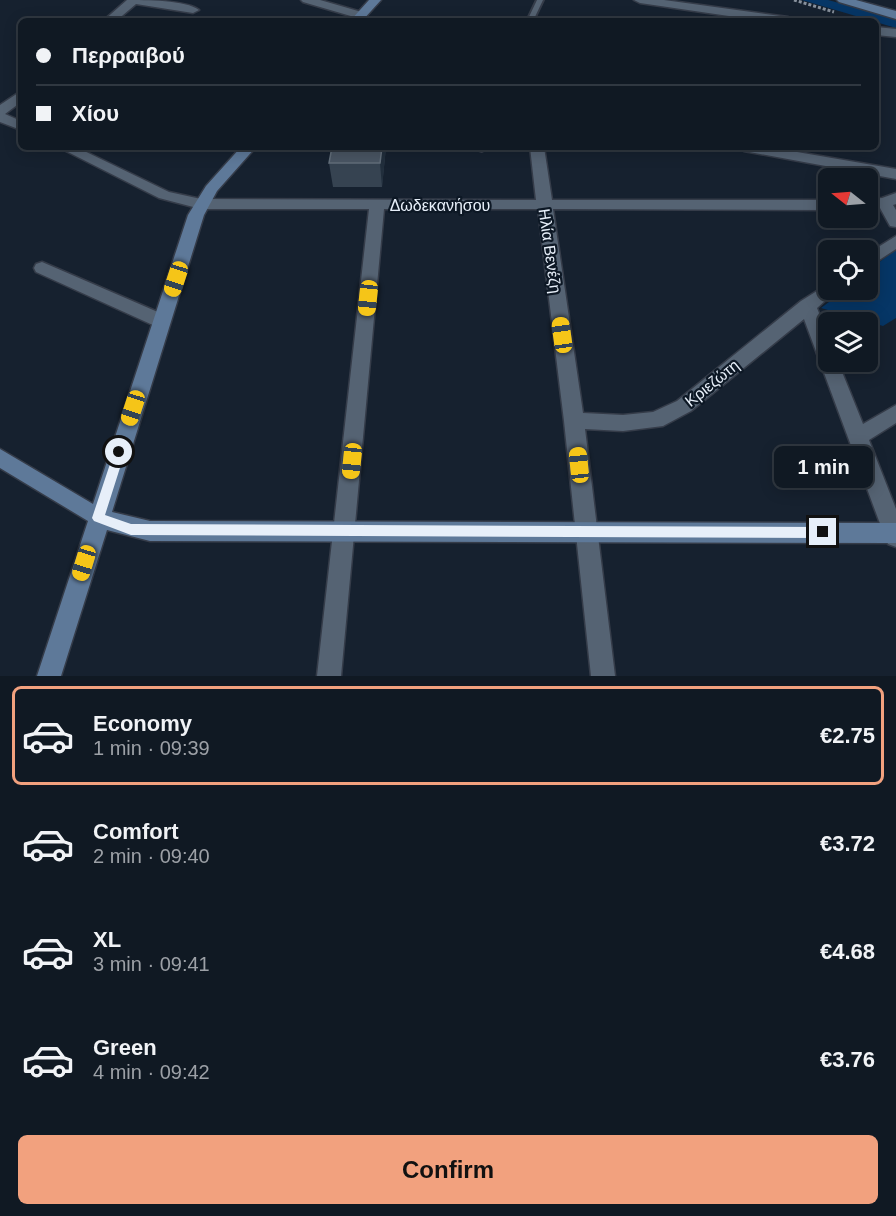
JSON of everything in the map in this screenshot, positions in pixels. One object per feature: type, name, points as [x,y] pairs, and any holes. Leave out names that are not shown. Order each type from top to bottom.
[{"type":"street","points":[[113,18],[134,0],[193,10]]},
{"type":"street","points":[[307,0],[359,18],[375,0]]},
{"type":"street","points":[[640,0],[767,18]]},
{"type":"street","points":[[843,0],[896,15]]},
{"type":"street","points":[[879,31],[896,33]]},
{"type":"street","points":[[18,98],[0,114],[18,124]]},
{"type":"street","name":"Δωδεκανήσου","points":[[72,150],[171,198],[201,204],[818,205]]},
{"type":"street","points":[[89,158],[98,150]]},
{"type":"street","points":[[48,676],[201,204],[246,150]]},
{"type":"street","name":"Ηλία Βενέζη","points":[[537,150],[574,421],[603,676]]},
{"type":"street","points":[[761,150],[896,174]]},
{"type":"street","points":[[890,200],[896,222]]},
{"type":"street","points":[[329,676],[377,205]]},
{"type":"street","points":[[878,254],[896,241]]},
{"type":"street","points":[[42,268],[162,321]]},
{"type":"street","name":"Κριεζώτη","points":[[574,421],[623,423],[656,420],[684,406],[818,297]]},
{"type":"street","points":[[807,305],[818,334]]},
{"type":"street","points":[[0,458],[98,518],[118,526],[150,531],[895,534],[832,372]]},
{"type":"street","points":[[858,437],[896,413]]},
{"type":"lane","points":[[531,18],[540,0]]},
{"type":"path","points":[[794,0],[839,14]]},
{"type":"shaded area","points":[[802,0],[828,0],[896,18],[896,28],[879,23],[879,18],[862,18]]},
{"type":"shaded area","points":[[896,249],[896,318],[883,326],[878,325],[878,312],[835,312],[821,308],[832,300],[878,300],[878,263]]},
{"type":"building","points":[[331,150],[382,150],[380,163],[329,163]]},
{"type":"route","points":[[119,452],[98,518],[131,529],[150,531],[823,532]]}]
